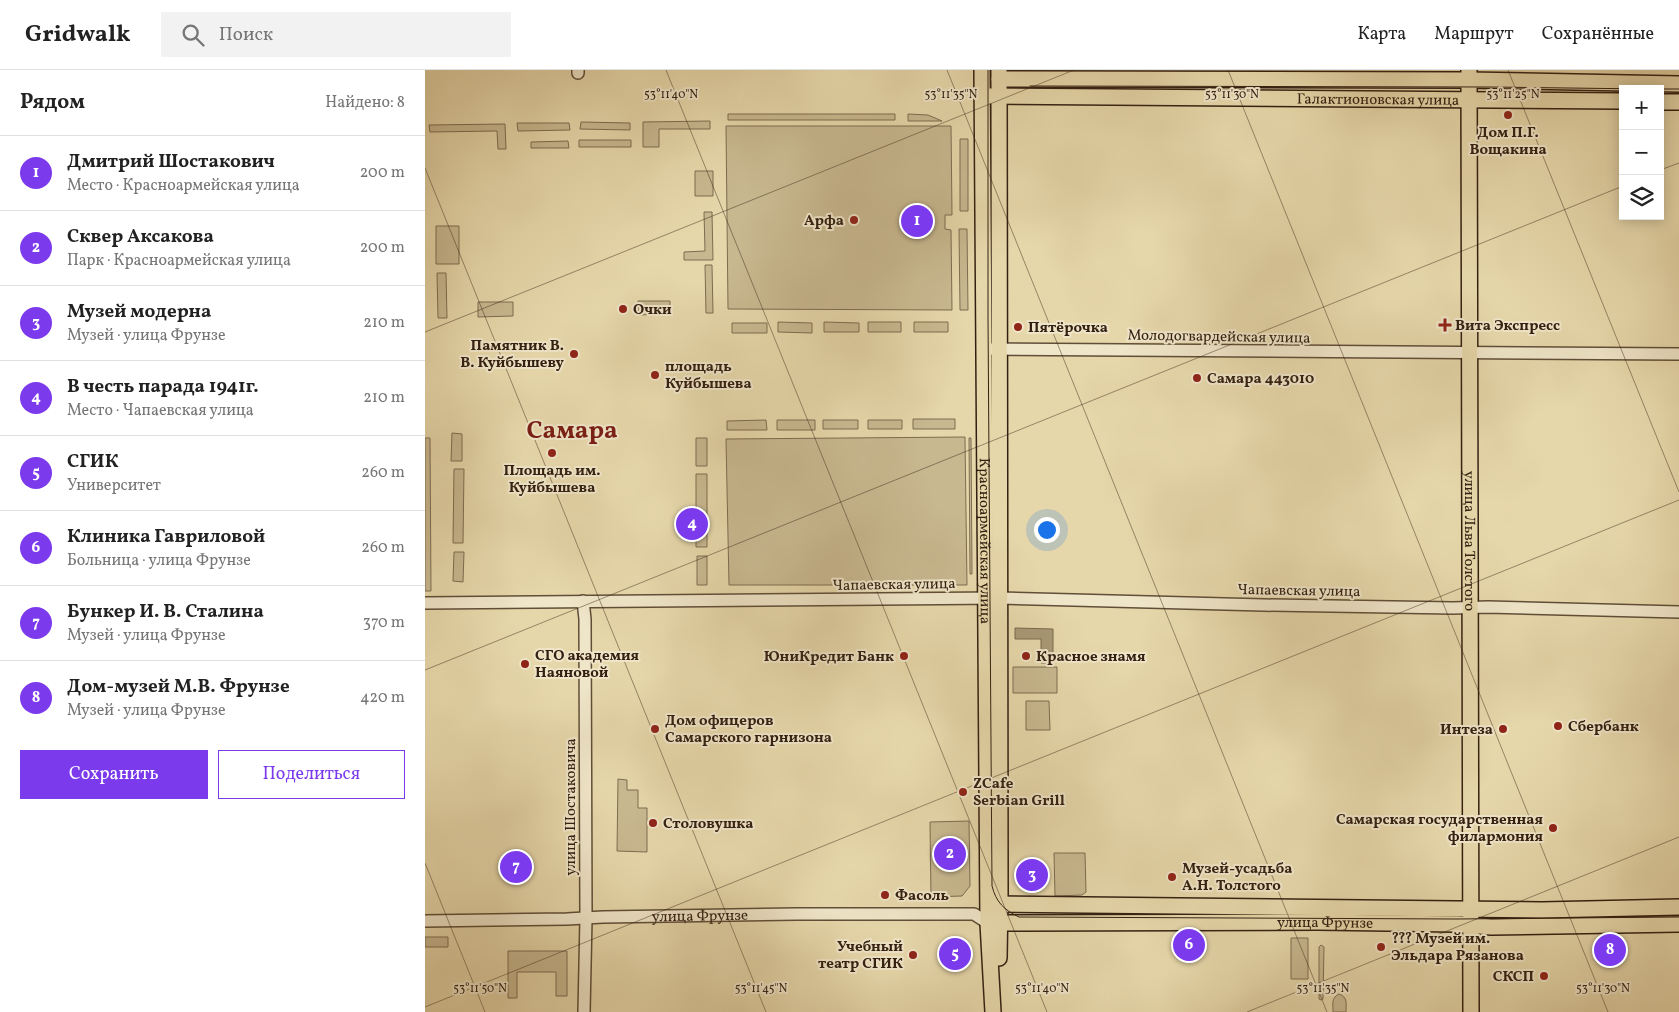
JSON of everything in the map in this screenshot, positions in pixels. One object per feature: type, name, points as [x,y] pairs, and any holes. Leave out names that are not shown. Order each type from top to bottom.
[{"type":"main road","name":"Красноармейская улица","points":[[982,74],[984,349],[993,598]]},
{"type":"main road","name":"Галактионовская улица","points":[[999,74],[1469,75],[1679,84]]},
{"type":"main road","name":"Красноармейская улица","points":[[994,922],[993,598],[999,349],[999,74]]},
{"type":"main road","name":"улица Льва Толстого","points":[[1469,75],[1478,352],[1470,607],[1471,1012]]},
{"type":"main road","name":"Галактионовская улица","points":[[982,96],[1619,101]]},
{"type":"main road","points":[[1664,102],[1679,102]]},
{"type":"main road","name":"улица Фрунзе","points":[[994,904],[1542,910],[1679,907]]},
{"type":"main road","points":[[993,1012],[994,922]]},
{"type":"main road","points":[[994,922],[997,1012]]},
{"type":"main road","name":"улица Фрунзе","points":[[994,922],[1318,922],[1491,927],[1679,924]]},
{"type":"street","name":"Галактионовская улица","points":[[982,74],[999,74]]},
{"type":"street","name":"Молодогвардейская улица","points":[[984,349],[1478,352]]},
{"type":"street","points":[[1478,352],[1679,354]]},
{"type":"street","name":"Чапаевская улица","points":[[425,603],[993,598],[1679,612]]},
{"type":"street","name":"улица Шостаковича","points":[[583,601],[585,628],[586,918],[584,1012]]},
{"type":"street","points":[[974,914],[994,904]]},
{"type":"street","name":"улица Фрунзе","points":[[425,921],[797,914],[974,914]]},
{"type":"street","points":[[974,914],[994,922]]},
{"type":"shaded area","points":[[728,114],[895,114],[895,120],[728,120]]},
{"type":"shaded area","points":[[908,114],[928,115],[942,121],[908,121]]},
{"type":"shaded area","points":[[710,121],[710,129],[659,129],[659,147],[643,147],[643,122]]},
{"type":"shaded area","points":[[581,122],[630,123],[630,130],[580,129]]},
{"type":"shaded area","points":[[517,123],[569,123],[570,130],[518,131]]},
{"type":"shaded area","points":[[505,124],[506,149],[498,149],[497,131],[430,132],[429,125]]},
{"type":"shaded area","points":[[726,126],[951,126],[952,215],[945,215],[945,229],[951,230],[952,310],[728,309]]},
{"type":"shaded area","points":[[960,139],[968,139],[968,211],[960,211]]},
{"type":"shaded area","points":[[579,140],[631,140],[631,147],[579,147]]},
{"type":"shaded area","points":[[568,141],[569,148],[531,148],[531,142]]},
{"type":"shaded area","points":[[695,171],[713,171],[713,196],[695,196]]},
{"type":"shaded area","points":[[704,212],[712,212],[713,260],[684,260],[684,252],[705,251]]},
{"type":"shaded area","points":[[436,226],[459,226],[459,264],[436,264]]},
{"type":"shaded area","points":[[959,229],[967,229],[968,310],[960,310]]},
{"type":"shaded area","points":[[705,265],[712,265],[713,313],[706,313]]},
{"type":"shaded area","points":[[437,273],[446,273],[447,318],[438,318]]},
{"type":"shaded area","points":[[638,301],[670,301],[670,314],[638,315]]},
{"type":"shaded area","points":[[478,302],[513,302],[513,316],[478,317]]},
{"type":"shaded area","points":[[778,322],[812,323],[812,333],[778,332]]},
{"type":"shaded area","points":[[824,322],[859,323],[859,332],[824,332]]},
{"type":"shaded area","points":[[868,322],[901,322],[901,332],[868,332]]},
{"type":"shaded area","points":[[914,322],[948,322],[948,332],[914,332]]},
{"type":"shaded area","points":[[732,323],[767,323],[767,333],[732,333]]},
{"type":"shaded area","points":[[913,419],[955,419],[955,429],[913,429]]},
{"type":"shaded area","points":[[766,420],[767,430],[727,430],[727,421]]},
{"type":"shaded area","points":[[777,420],[815,420],[815,430],[777,430]]},
{"type":"shaded area","points":[[823,420],[858,420],[858,429],[823,429]]},
{"type":"shaded area","points":[[868,420],[902,420],[902,429],[868,429]]},
{"type":"shaded area","points":[[452,433],[462,434],[462,461],[451,461]]},
{"type":"shaded area","points":[[965,437],[967,585],[729,585],[726,439]]},
{"type":"shaded area","points":[[425,438],[430,438],[431,591],[425,591]]},
{"type":"shaded area","points":[[696,438],[707,438],[707,466],[696,466]]},
{"type":"shaded area","points":[[969,438],[971,438],[972,574],[970,574]]},
{"type":"shaded area","points":[[454,469],[464,469],[463,543],[453,543]]},
{"type":"shaded area","points":[[696,474],[707,474],[707,547],[696,547]]},
{"type":"shaded area","points":[[454,552],[464,552],[463,582],[453,581]]},
{"type":"shaded area","points":[[697,556],[707,556],[707,585],[697,585]]},
{"type":"shaded area","points":[[1015,628],[1053,629],[1053,663],[1041,663],[1041,639],[1015,639]]},
{"type":"shaded area","points":[[1013,667],[1057,667],[1057,693],[1013,693]]},
{"type":"shaded area","points":[[1026,701],[1049,701],[1050,730],[1026,730]]},
{"type":"shaded area","points":[[618,779],[627,780],[627,790],[638,790],[638,808],[647,808],[647,852],[617,851]]},
{"type":"shaded area","points":[[969,821],[970,886],[962,896],[931,897],[930,822]]},
{"type":"shaded area","points":[[1054,853],[1085,853],[1086,892],[1082,895],[1055,896]]},
{"type":"shaded area","points":[[425,937],[448,937],[448,947],[425,947]]},
{"type":"shaded area","points":[[1291,938],[1308,938],[1308,979],[1291,979]]},
{"type":"shaded area","points":[[1321,945],[1324,947],[1323,999],[1321,1000],[1319,999],[1319,947]]},
{"type":"shaded area","points":[[508,951],[567,951],[567,996],[556,996],[556,972],[517,972],[517,998],[508,998]]},
{"type":"shaded area","points":[[1339,994],[1345,999],[1346,1012],[1333,1012],[1334,999]]},
{"type":"tram line","points":[[988,70],[992,886],[1001,905],[1019,917],[1456,919],[1679,917]]},
{"type":"tram line","points":[[1030,86],[1619,89]]},
{"type":"tram line","points":[[1664,89],[1679,89]]},
{"type":"place","name":"Дом П.Г. Вощакина","points":[[1508,115]]},
{"type":"place","name":"Арфа","points":[[854,220]]},
{"type":"place","name":"Дмитрий Шостакович","points":[[917,221]]},
{"type":"place","name":"Очки","points":[[623,309]]},
{"type":"place","name":"Вита Экспресс","points":[[1445,325]]},
{"type":"place","name":"Пятёрочка","points":[[1018,327]]},
{"type":"place","name":"Памятник В. В. Куйбышеву","points":[[574,354]]},
{"type":"place","name":"площадь Куйбышева","points":[[655,375]]},
{"type":"place","name":"Самара 443010","points":[[1197,378]]},
{"type":"place","name":"Площадь им. Куйбышева","points":[[552,453]]},
{"type":"place","name":"В честь парада 1941г.","points":[[692,524]]},
{"type":"place","name":"ЮниКредит Банк","points":[[904,656]]},
{"type":"place","name":"Красное знамя","points":[[1026,656]]},
{"type":"place","name":"СГО академия Наяновой","points":[[525,664]]},
{"type":"place","name":"Сбербанк","points":[[1558,726]]},
{"type":"place","name":"Дом офицеров Самарского гарнизона","points":[[655,729]]},
{"type":"place","name":"Интеза","points":[[1503,729]]},
{"type":"place","name":"ZCafe Serbian Grill","points":[[963,792]]},
{"type":"place","name":"Столовушка","points":[[653,823]]},
{"type":"place","name":"Самарская государственная филармония","points":[[1553,828]]},
{"type":"place","name":"Сквер Аксакова","points":[[950,854]]},
{"type":"place","name":"Бункер И. В. Сталина","points":[[516,867]]},
{"type":"place","name":"Музей модерна","points":[[1032,875]]},
{"type":"place","name":"Музей-усадьба А.Н. Толстого","points":[[1172,877]]},
{"type":"place","name":"Фасоль","points":[[885,895]]},
{"type":"place","name":"Клиника Гавриловой","points":[[1189,945]]},
{"type":"place","name":"??? Музей им. Эльдара Рязанова","points":[[1381,947]]},
{"type":"place","name":"Дом-музей М.В. Фрунзе","points":[[1610,950]]},
{"type":"place","name":"СГИК","points":[[955,954]]},
{"type":"place","name":"Учебный театр СГИК","points":[[913,955]]},
{"type":"place","name":"СКСП","points":[[1544,976]]},
{"type":"district","name":"Самара","points":[[572,429]]}]
